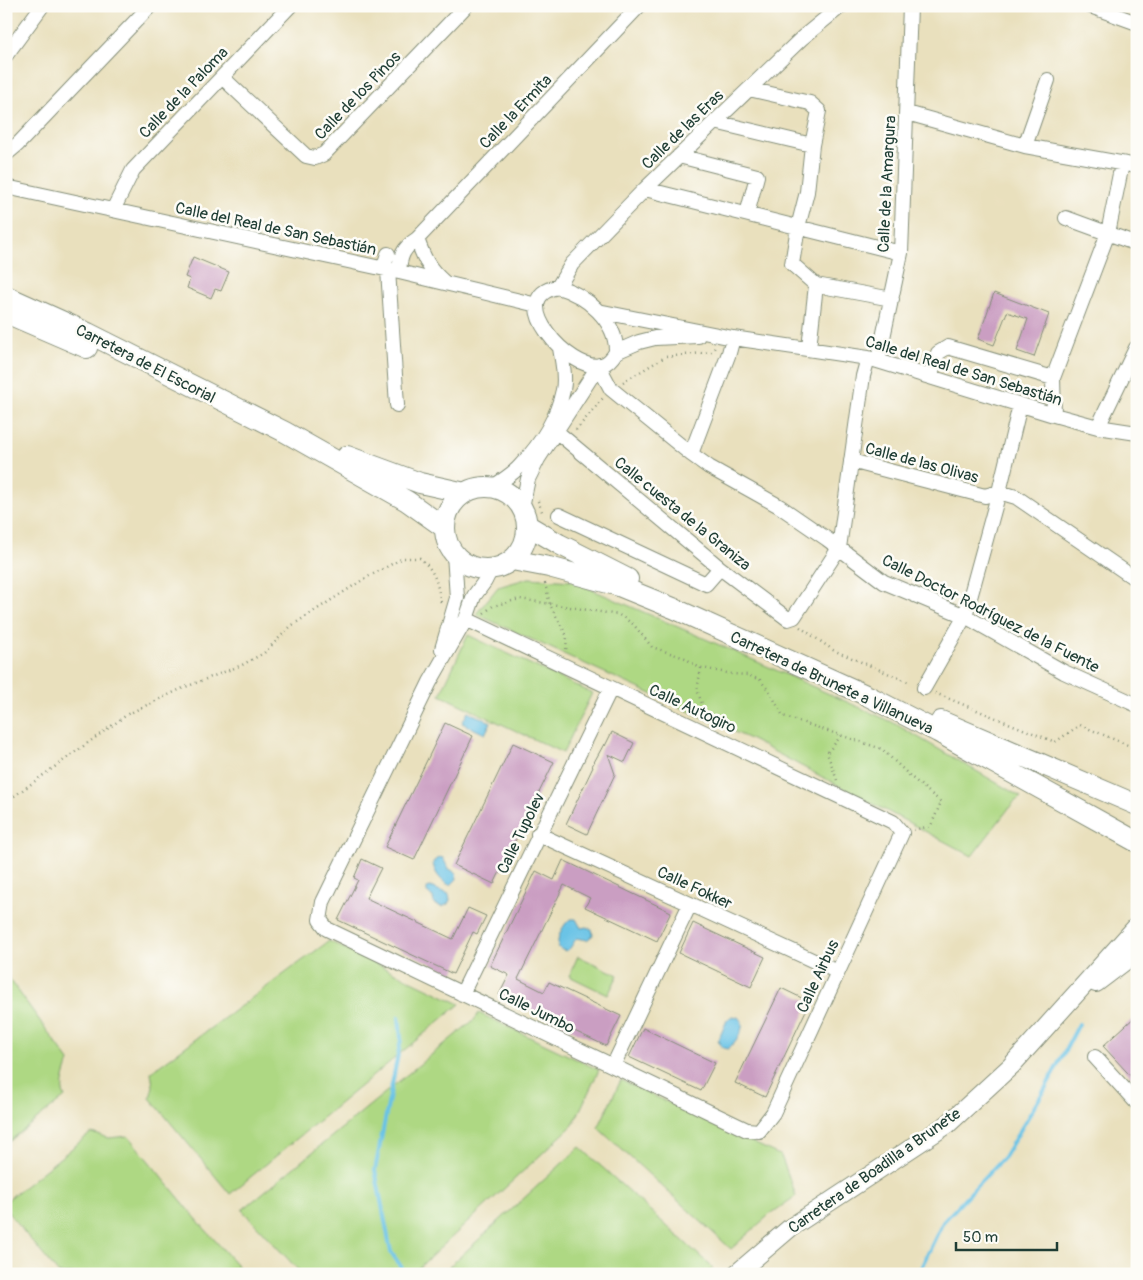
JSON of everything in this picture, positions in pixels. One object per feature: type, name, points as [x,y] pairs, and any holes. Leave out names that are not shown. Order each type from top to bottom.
[{"type":"highway","name":"Carretera de El Escorial","points":[[6,296],[88,333],[285,432],[407,501],[445,528]]},
{"type":"highway","points":[[6,313],[137,370],[215,398]]},
{"type":"highway","name":"Carretera de El Escorial","points":[[285,432],[420,484],[464,493]]},
{"type":"highway","points":[[483,487],[492,487],[509,494],[532,511],[526,538],[512,560],[502,566],[491,569],[477,568],[465,563],[454,554],[448,542],[445,528],[448,514],[454,502],[464,493],[483,487]]},
{"type":"highway","name":"Carretera de Brunete a Villanueva","points":[[532,511],[604,568],[917,710],[1137,805]]},
{"type":"highway","name":"Carretera de Brunete a Villanueva","points":[[512,560],[549,567],[619,586],[673,608],[868,696],[938,732],[1137,842]]},
{"type":"main road","name":"Carretera de Boadilla a Brunete","points":[[736,1274],[790,1228],[948,1124],[1011,1066],[1137,926]]},
{"type":"main road","name":"Carretera de Boadilla a Brunete","points":[[1052,1020],[1137,952]]},
{"type":"street","points":[[6,55],[42,6]]},
{"type":"street","points":[[6,154],[12,143],[150,6]]},
{"type":"street","name":"Calle de la Paloma","points":[[113,210],[133,170],[290,6]]},
{"type":"street","name":"Calle de los Pinos","points":[[222,77],[306,156],[315,158],[324,154],[466,6]]},
{"type":"street","name":"Calle la Ermita","points":[[398,272],[400,256],[412,242],[639,6]]},
{"type":"street","name":"Calle de las Eras","points":[[558,287],[572,264],[645,189],[802,38],[841,6]]},
{"type":"street","name":"Calle de la Amargura","points":[[788,619],[794,617],[839,548],[863,376],[873,359],[892,300],[900,253],[910,6]]},
{"type":"street","points":[[1090,6],[1137,23]]},
{"type":"street","points":[[1025,146],[1048,80]]},
{"type":"street","points":[[748,89],[810,103],[819,111],[812,145],[807,192],[798,227],[792,264],[816,285],[892,300]]},
{"type":"street","points":[[907,113],[1025,146],[1137,166]]},
{"type":"street","points":[[715,122],[812,145]]},
{"type":"street","points":[[679,156],[757,176],[747,214]]},
{"type":"street","points":[[1054,415],[1053,378],[1108,233],[1122,164]]},
{"type":"street","name":"Calle del Real de San Sebastián","points":[[6,187],[398,272],[537,305]]},
{"type":"street","points":[[645,189],[900,253]]},
{"type":"street","points":[[1066,218],[1137,244]]},
{"type":"street","points":[[412,242],[432,271],[446,283]]},
{"type":"street","name":"Calle la Ermita","points":[[360,264],[388,254],[412,242]]},
{"type":"street","points":[[388,254],[385,263],[398,272],[397,405]]},
{"type":"street","points":[[809,348],[816,285]]},
{"type":"street","points":[[601,365],[578,359],[560,348],[547,333],[538,316],[537,305],[540,295],[550,288],[558,287],[573,291],[598,311],[609,326],[615,338],[616,352]]},
{"type":"street","name":"Calle del Real de San Sebastián","points":[[598,311],[727,336],[873,359],[1054,415],[1098,427],[1137,433]]},
{"type":"street","points":[[691,454],[729,353],[727,336]]},
{"type":"street","name":"Calle del Real de San Sebastián","points":[[532,511],[528,479],[538,459],[562,436],[601,365],[607,362],[616,352],[639,342],[655,338],[727,336]]},
{"type":"street","points":[[930,377],[938,353],[948,347],[1053,378]]},
{"type":"street","points":[[492,487],[519,468],[542,439],[554,419],[564,389],[560,348]]},
{"type":"street","points":[[1098,427],[1136,348]]},
{"type":"street","name":"Calle Doctor Rodríguez de la Fuente","points":[[601,365],[603,374],[611,389],[691,454],[710,467],[779,506],[884,582],[965,616],[1064,672],[1137,704]]},
{"type":"street","points":[[924,688],[965,616],[999,492],[1020,405]]},
{"type":"street","name":"Calle cuesta de la Graniza","points":[[562,436],[720,568],[788,619]]},
{"type":"street","name":"Calle de las Olivas","points":[[851,461],[985,496],[999,492],[1016,497],[1137,580]]},
{"type":"street","points":[[559,515],[706,584],[720,568]]},
{"type":"street","points":[[430,682],[457,598],[454,554]]},
{"type":"street","points":[[430,682],[469,620],[474,596],[491,569]]},
{"type":"street","name":"Calle Autogiro","points":[[469,620],[893,822],[902,833]]},
{"type":"street","name":"Calle Jumbo","points":[[430,682],[323,902],[320,920],[327,929],[462,994],[747,1130],[759,1131]]},
{"type":"street","name":"Calle Tupolev","points":[[462,994],[538,834],[611,688]]},
{"type":"street","name":"Calle Airbus","points":[[759,1131],[773,1113],[902,833]]},
{"type":"street","name":"Calle Fokker","points":[[538,834],[838,972]]},
{"type":"street","points":[[613,1066],[690,904]]},
{"type":"street","points":[[1095,1057],[1137,1103]]},
{"type":"path","points":[[562,436],[611,389],[665,357],[712,352],[727,336]]},
{"type":"path","points":[[6,802],[128,714],[183,688],[242,665],[264,653],[291,626],[364,579],[404,558],[420,558],[431,567],[435,575],[442,611]]},
{"type":"path","points":[[543,575],[550,605],[567,636],[566,666]]},
{"type":"path","points":[[469,620],[494,606],[520,599],[619,615],[633,624],[652,647],[685,658],[700,668],[732,674],[748,674],[760,680],[770,692],[783,716],[882,749],[941,802],[931,826],[902,833]]},
{"type":"path","points":[[788,619],[832,650],[1055,742],[1080,725],[1137,749]]},
{"type":"path","points":[[696,728],[704,712],[697,690],[700,668]]},
{"type":"path","points":[[831,792],[837,780],[827,753],[840,736]]},
{"type":"green space","points":[[529,578],[572,581],[724,647],[892,722],[1021,797],[1013,803],[972,856],[752,740],[476,614],[498,587]]},
{"type":"green space","points":[[468,635],[592,693],[563,753],[440,695]]},
{"type":"green space","points":[[329,941],[460,1004],[230,1194],[150,1098],[153,1086],[151,1072]]},
{"type":"green space","points":[[578,956],[618,975],[608,995],[569,976]]},
{"type":"green space","points":[[6,974],[69,1061],[63,1084],[65,1097],[6,1144]]},
{"type":"green space","points":[[479,1013],[599,1070],[573,1125],[412,1274],[302,1274],[242,1210],[475,1019]]},
{"type":"green space","points":[[621,1080],[781,1156],[796,1196],[769,1215],[731,1249],[598,1128]]},
{"type":"green space","points":[[91,1133],[109,1138],[128,1136],[204,1228],[245,1274],[59,1274],[6,1210],[6,1201]]},
{"type":"green space","points":[[580,1147],[713,1268],[707,1274],[441,1274]]},
{"type":"water","points":[[468,712],[491,722],[485,734],[462,723]]},
{"type":"water","points":[[439,857],[443,858],[448,868],[456,873],[457,879],[451,885],[441,880],[435,869],[433,862]]},
{"type":"water","points":[[430,887],[449,894],[450,900],[448,904],[442,907],[434,904],[433,897],[427,893],[427,888]]},
{"type":"water","points":[[570,919],[576,919],[581,928],[592,929],[593,935],[587,940],[577,938],[566,951],[559,948],[558,941],[562,928]]},
{"type":"water","points":[[732,1016],[739,1018],[742,1022],[742,1027],[738,1038],[733,1044],[728,1049],[723,1048],[718,1041],[727,1020]]},
{"type":"building","points":[[193,257],[229,272],[221,291],[215,289],[211,298],[187,288],[190,279],[185,277]]},
{"type":"building","points":[[994,293],[1049,314],[1034,357],[1017,351],[1028,319],[1007,312],[994,345],[978,339]]},
{"type":"building","points":[[445,723],[473,736],[414,860],[385,847]]},
{"type":"building","points":[[612,732],[634,743],[625,762],[608,754],[615,774],[587,834],[566,824],[592,766]]},
{"type":"building","points":[[513,743],[554,762],[494,884],[454,865]]},
{"type":"building","points":[[362,859],[381,868],[366,898],[453,939],[468,908],[486,916],[477,934],[473,932],[453,974],[338,920],[358,880],[354,878]]},
{"type":"building","points":[[563,860],[671,912],[657,941],[585,907],[590,898],[564,885],[518,979],[544,992],[549,982],[621,1016],[606,1046],[499,995],[509,975],[490,966],[536,871],[554,880]]},
{"type":"building","points":[[693,923],[765,957],[751,987],[679,953]]},
{"type":"building","points":[[781,988],[810,1002],[765,1097],[735,1083]]},
{"type":"building","points":[[1137,1015],[1137,1083],[1103,1046]]},
{"type":"building","points":[[643,1028],[715,1063],[701,1091],[629,1057]]},
{"type":"waterway","points":[[399,1017],[401,1039],[375,1170],[391,1252],[406,1274]]},
{"type":"waterway","points":[[918,1274],[943,1222],[1004,1157],[1045,1089],[1079,1024]]}]
